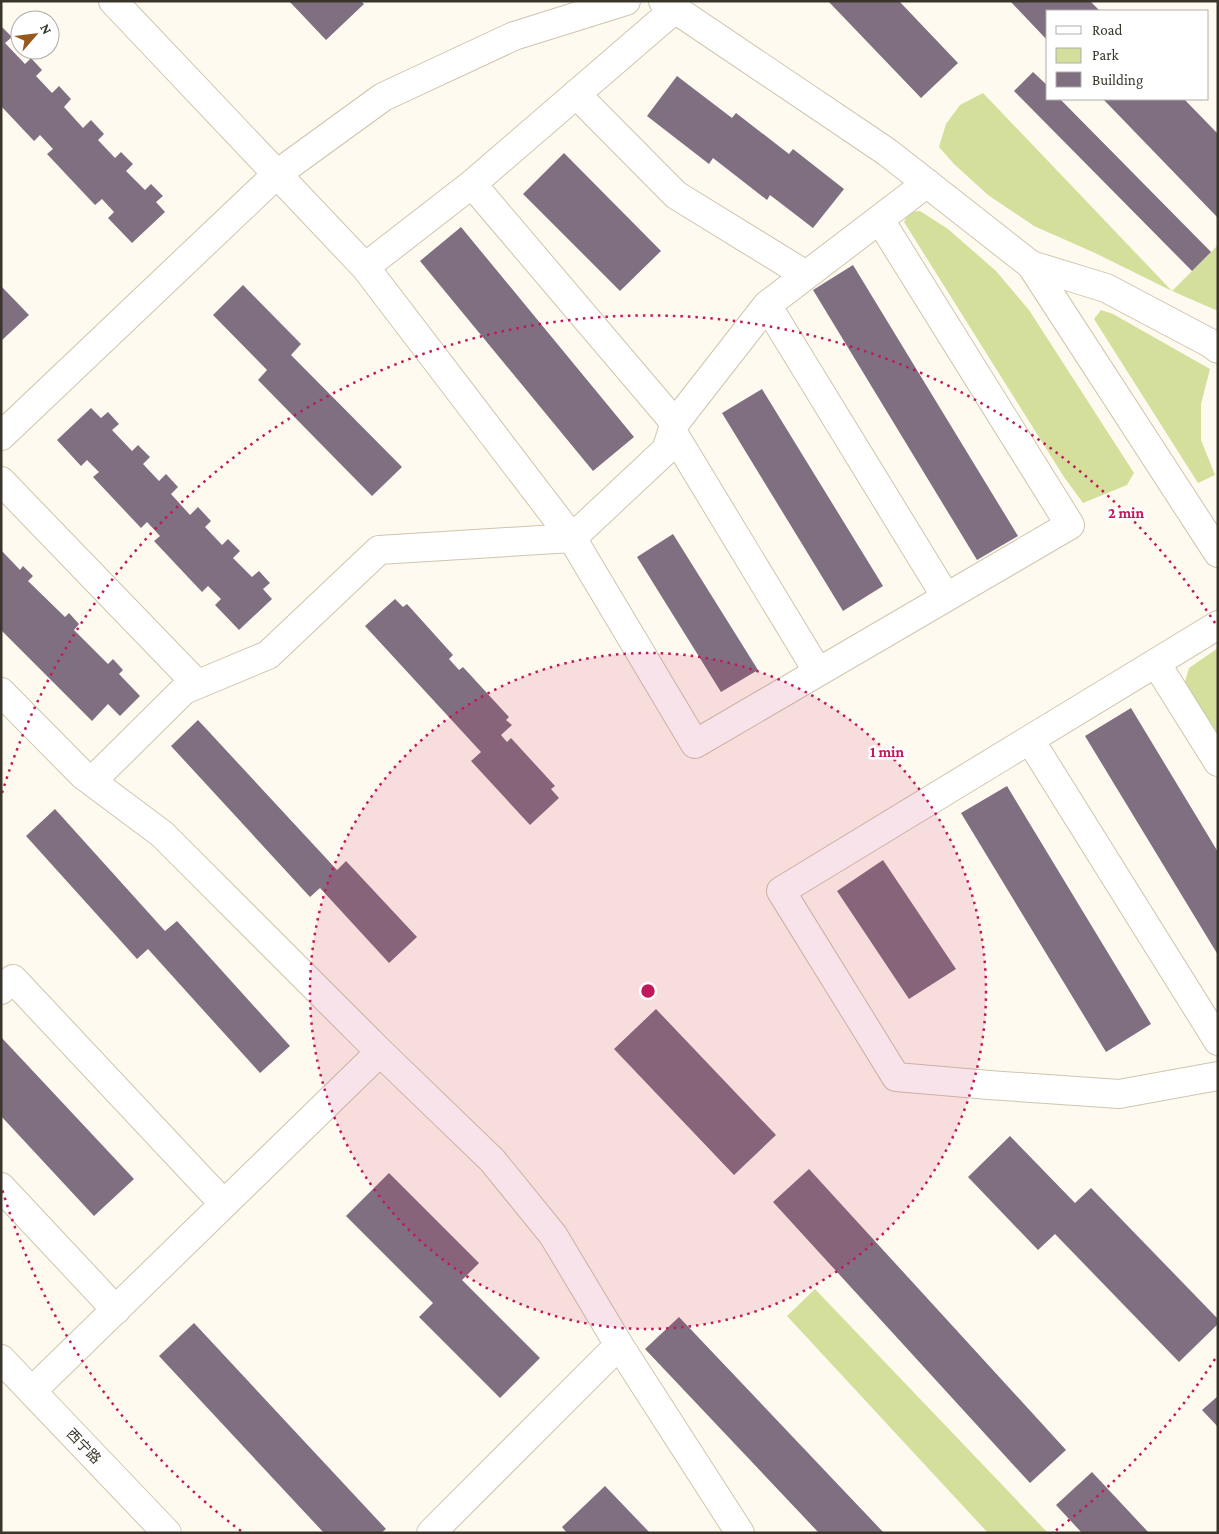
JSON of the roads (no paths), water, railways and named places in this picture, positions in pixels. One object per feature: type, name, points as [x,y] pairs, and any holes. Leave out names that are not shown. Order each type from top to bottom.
[{"type":"street","points":[[113,1],[365,267],[572,538],[695,744],[1070,525],[880,220]]},
{"type":"street","points":[[1,436],[277,174],[383,97],[514,36],[626,1]]},
{"type":"street","points":[[365,267],[472,184],[576,94],[669,5],[887,152],[1031,264],[1218,553]]},
{"type":"street","points":[[576,94],[676,195],[806,275]]},
{"type":"street","points":[[92,781],[184,690],[268,655],[379,550],[572,538],[666,450],[673,427],[767,305],[927,183]]},
{"type":"street","points":[[472,184],[673,427],[818,672]]},
{"type":"street","points":[[1031,264],[1106,288],[1218,349]]},
{"type":"street","points":[[767,305],[946,597]]},
{"type":"street","points":[[1,481],[196,684]]},
{"type":"street","points":[[1218,625],[781,891],[896,1077],[1119,1094],[1218,1076]]},
{"type":"street","points":[[1156,663],[1218,762]]},
{"type":"street","points":[[1,692],[83,775],[162,834],[380,1052],[492,1160],[553,1235],[619,1345],[740,1533]]},
{"type":"street","points":[[1030,740],[1218,1041]]},
{"type":"street","points":[[1,990],[13,980],[224,1204]]},
{"type":"street","points":[[32,1391],[380,1052]]},
{"type":"street","points":[[1,1187],[116,1310]]},
{"type":"street","points":[[431,1533],[619,1345]]},
{"type":"street","name":"西宁路","points":[[1,1359],[167,1533]]}]
